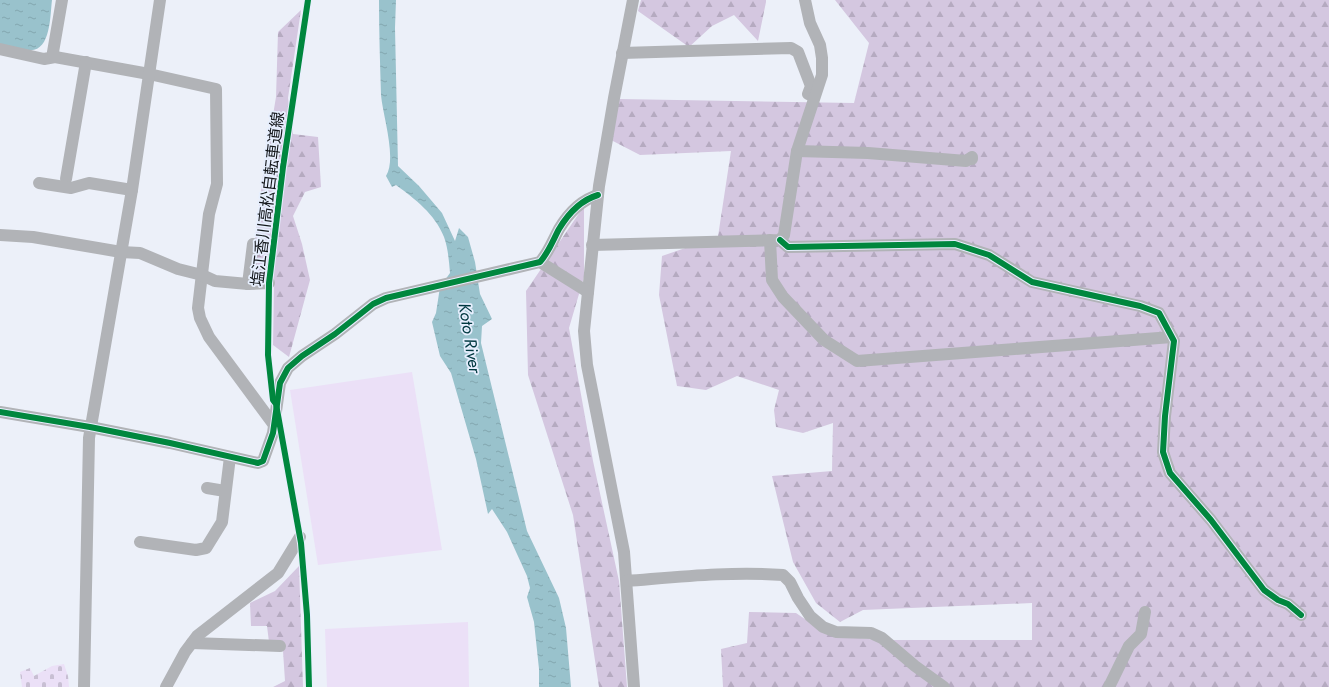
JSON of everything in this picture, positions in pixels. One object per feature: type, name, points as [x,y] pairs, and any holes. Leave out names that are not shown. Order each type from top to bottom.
[{"type":"street","points":[[55,57],[53,52],[62,0]]},
{"type":"street","points":[[84,687],[90,427],[132,190],[160,0]]},
{"type":"street","points":[[633,0],[622,53],[598,195],[584,331],[587,365],[624,552],[634,687]]},
{"type":"street","points":[[592,245],[775,240],[784,235],[797,151],[822,75],[820,45],[810,23],[805,0]]},
{"type":"street","points":[[622,53],[791,48],[798,52],[810,86],[808,94],[815,98]]},
{"type":"street","points":[[0,50],[44,59],[55,57],[86,62],[216,89],[217,184],[209,214],[198,308],[200,318],[209,337],[274,425]]},
{"type":"street","points":[[66,179],[80,126],[86,62]]},
{"type":"street","points":[[797,151],[868,153],[966,161],[972,157],[972,159]]},
{"type":"street","points":[[39,182],[71,188],[89,183],[132,190]]},
{"type":"street","points":[[0,412],[90,427],[258,464],[263,461],[270,443],[280,383],[288,368],[302,356],[335,334],[373,304],[386,298],[540,262],[549,250],[559,229],[568,215],[588,198],[598,195]]},
{"type":"street","points":[[0,235],[33,237],[121,252],[140,253],[178,269],[202,275],[215,281],[248,284],[269,283]]},
{"type":"street","points":[[775,240],[788,247],[955,244],[989,255],[1032,282],[1140,306],[1159,313],[1174,341],[1165,416],[1163,452],[1170,473],[1211,520],[1264,590],[1278,600],[1288,604],[1301,615]]},
{"type":"street","points":[[775,240],[772,280],[783,297],[824,340],[857,361],[1172,337]]},
{"type":"street","points":[[248,284],[253,244]]},
{"type":"street","points":[[540,262],[588,292]]},
{"type":"street","points":[[147,547],[196,550],[211,548],[222,522],[230,457]]},
{"type":"street","points":[[206,488],[225,491]]},
{"type":"street","points":[[166,687],[185,652],[197,636],[248,598],[278,573],[300,537]]},
{"type":"street","points":[[627,581],[700,575],[783,575],[790,582],[798,598],[810,616],[823,627],[836,632],[871,633],[882,638],[915,666],[944,687]]},
{"type":"street","points":[[1109,687],[1129,646],[1141,634],[1145,612]]},
{"type":"street","points":[[192,643],[280,646]]},
{"type":"green space","points":[[641,0],[766,0],[766,2],[758,41],[734,15],[712,26],[689,47],[638,11]]},
{"type":"green space","points":[[835,0],[1329,0],[1329,687],[723,687],[721,649],[747,643],[749,612],[796,613],[827,634],[877,640],[1032,640],[1032,603],[863,610],[840,622],[816,603],[793,562],[772,476],[832,471],[833,423],[803,433],[776,427],[774,410],[779,390],[737,376],[706,390],[677,386],[659,295],[662,256],[694,245],[717,243],[731,151],[640,155],[611,140],[619,99],[854,103],[869,43]]},
{"type":"green space","points":[[301,10],[288,98],[293,134],[318,137],[321,187],[305,192],[293,216],[302,244],[310,280],[289,357],[273,345],[274,283],[250,280],[263,175],[276,97],[278,32]]},
{"type":"green space","points":[[584,206],[584,277],[569,328],[593,461],[619,581],[627,687],[599,687],[573,515],[528,375],[526,291]]},
{"type":"green space","points":[[412,372],[442,550],[318,565],[290,390]]},
{"type":"green space","points":[[299,566],[303,687],[273,687],[285,681],[283,651],[269,642],[267,626],[251,626],[250,603],[275,591]]},
{"type":"green space","points":[[468,622],[469,687],[327,687],[325,629]]},
{"type":"green space","points":[[64,664],[68,676],[69,687],[22,687],[20,672],[30,668],[34,676],[52,666]]},
{"type":"water","points":[[0,0],[52,0],[50,24],[45,40],[41,46],[36,49],[28,50],[0,44]]},
{"type":"water","name":"Koto River","points":[[379,0],[396,0],[395,28],[398,166],[419,186],[442,213],[455,241],[459,228],[468,237],[475,262],[480,294],[492,319],[482,326],[481,343],[527,531],[559,598],[566,628],[571,687],[539,687],[539,669],[534,622],[527,597],[530,588],[527,576],[507,532],[492,509],[488,514],[476,459],[451,373],[440,356],[432,322],[436,313],[440,287],[450,273],[444,237],[430,214],[396,185],[392,187],[386,176],[389,168],[390,148],[381,95]]},
{"type":"cycle path","name":"塩江香川高松自転車道線","points":[[308,0],[283,167],[269,283],[268,355],[273,400],[276,404],[301,543],[307,615],[309,687]]},
{"type":"cycle path","points":[[0,412],[90,427],[258,463],[263,461],[273,433],[280,383],[288,368],[302,356],[335,334],[373,304],[386,298],[540,262],[566,218],[586,200],[598,195]]},
{"type":"cycle path","points":[[780,240],[788,247],[955,244],[989,255],[1032,282],[1140,306],[1159,313],[1174,341],[1165,416],[1163,452],[1170,473],[1211,520],[1264,590],[1278,600],[1288,604],[1301,615]]}]
